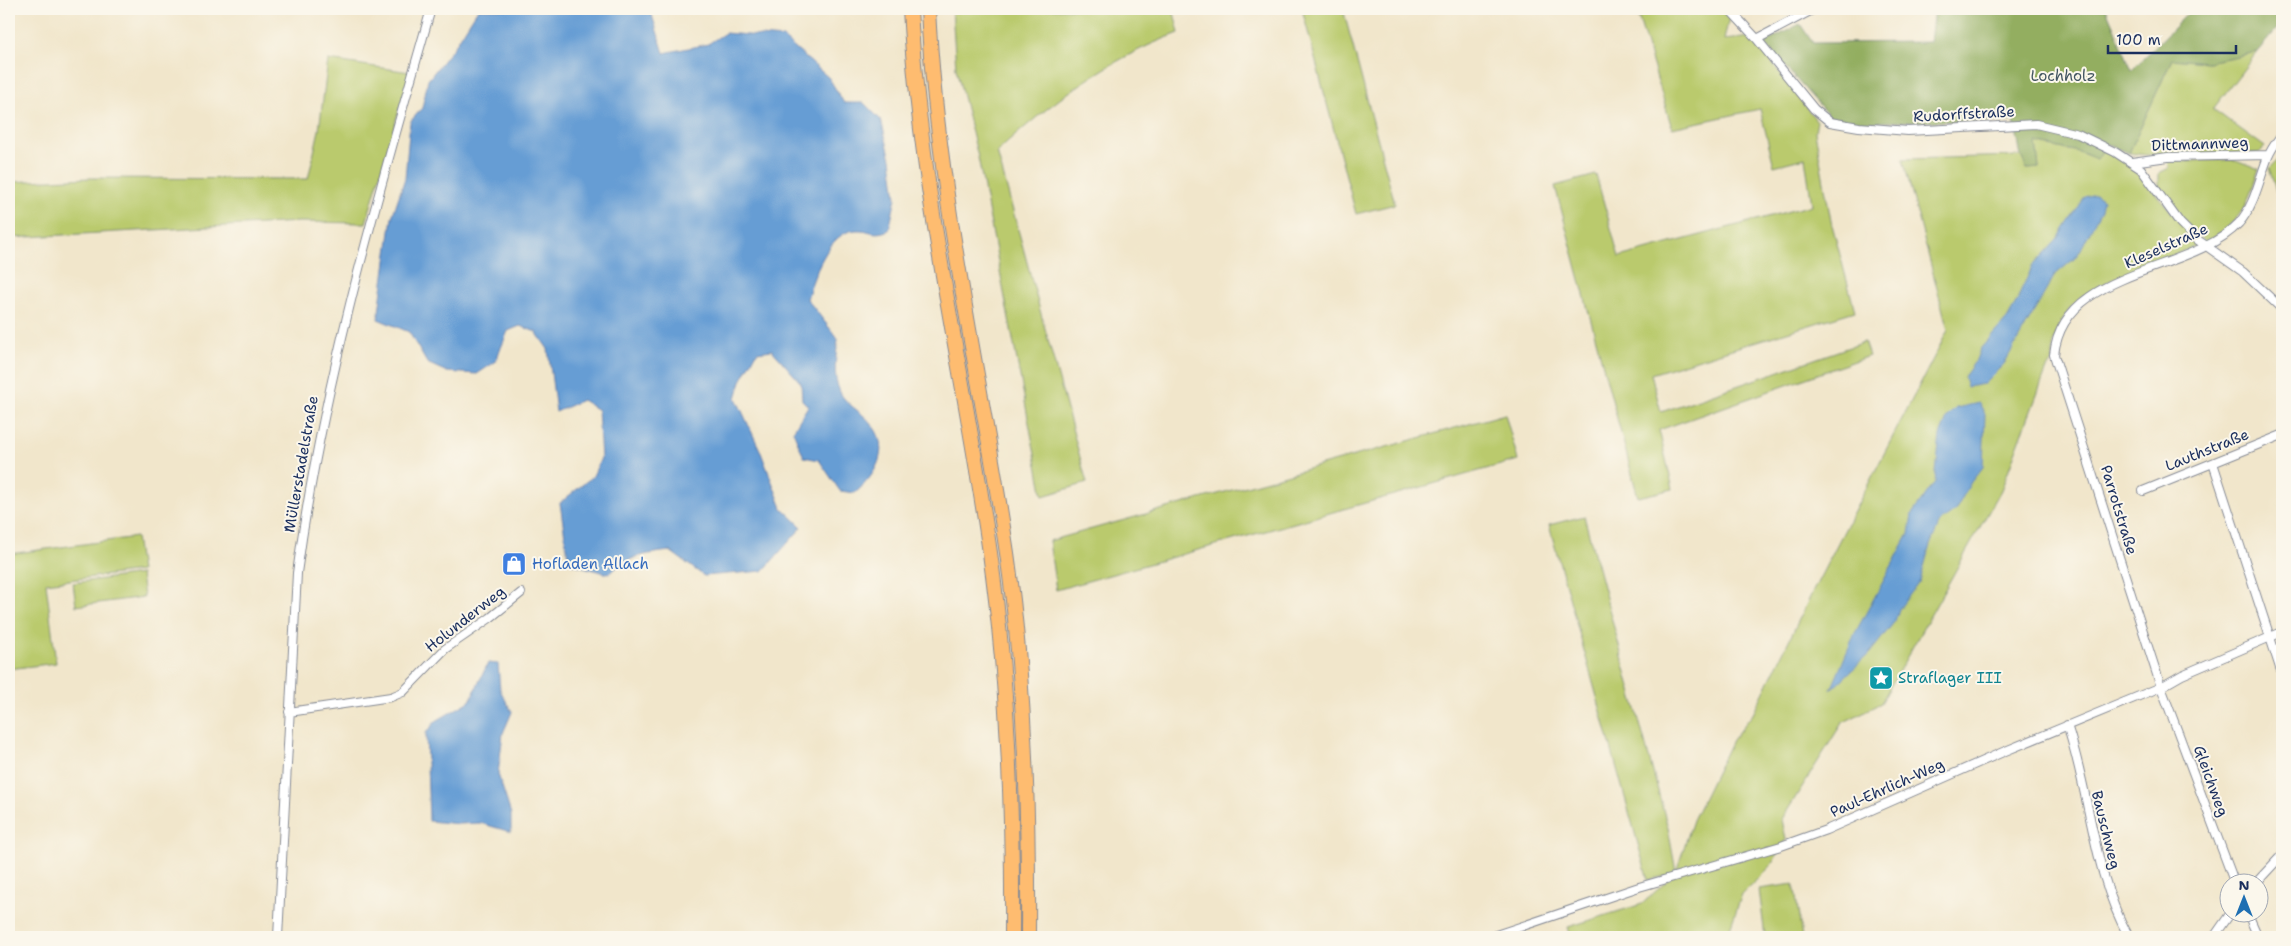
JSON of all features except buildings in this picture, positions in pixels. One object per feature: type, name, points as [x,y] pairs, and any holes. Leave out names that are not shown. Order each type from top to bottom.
[{"type":"highway","points":[[910,9],[914,74],[923,147],[990,554],[1004,678],[1013,831],[1012,937]]},
{"type":"highway","points":[[928,9],[931,72],[940,143],[1007,554],[1022,692],[1028,826],[1028,937]]},
{"type":"street","name":"Müllerstadelstraße","points":[[278,937],[297,574],[304,518],[328,391],[372,219],[431,9]]},
{"type":"street","name":"Rudorffstraße","points":[[1729,9],[1758,39],[1814,110],[1830,122],[1859,127],[1908,131],[2036,124],[2078,134],[2132,162],[2150,180],[2180,223],[2205,245],[2243,272],[2282,308]]},
{"type":"street","points":[[1758,39],[1814,9]]},
{"type":"street","name":"Kleselstraße","points":[[2056,340],[2073,312],[2092,296],[2124,279],[2205,245],[2231,230],[2248,211],[2268,155],[2282,134]]},
{"type":"street","name":"Dittmannweg","points":[[2132,162],[2168,157],[2268,155]]},
{"type":"street","name":"Parrotstraße","points":[[2056,340],[2055,361],[2094,472],[2162,687]]},
{"type":"street","name":"Lauthstraße","points":[[2143,491],[2282,435]]},
{"type":"street","points":[[2213,463],[2282,674]]},
{"type":"street","name":"Holunderweg","points":[[289,712],[391,697],[403,692],[445,649],[490,618],[521,593]]},
{"type":"street","name":"Paul-Ehrlich-Weg","points":[[1490,937],[1638,887],[1782,846],[1826,830],[2067,725],[2162,687],[2182,675],[2282,632]]},
{"type":"street","name":"Gleichweg","points":[[2162,687],[2231,874]]},
{"type":"street","name":"Bauschweg","points":[[2067,725],[2099,866],[2129,937]]},
{"type":"street","points":[[2264,874],[2282,855]]},
{"type":"street","points":[[2214,937],[2223,924]]},
{"type":"street","points":[[2252,924],[2258,937]]},
{"type":"green space","points":[[952,9],[1173,9],[1179,33],[1128,55],[1059,99],[997,152],[1087,483],[1043,496],[978,157],[956,68]]},
{"type":"green space","points":[[1302,9],[1343,9],[1395,204],[1356,214]]},
{"type":"green space","points":[[1636,9],[1731,9],[1724,40],[1752,37],[1817,121],[1815,132],[1831,221],[1855,311],[1651,374],[1661,412],[1864,342],[1869,356],[1659,430],[1673,489],[1638,497],[1555,186],[1596,175],[1619,257],[1812,205],[1805,158],[1774,166],[1760,109],[1672,128]]},
{"type":"green space","name":"Lochholz","points":[[1934,9],[2106,9],[2132,70],[2192,9],[2282,9],[2282,23],[2257,52],[2208,62],[2172,59],[2129,153],[2107,144],[2097,159],[2079,152],[2036,143],[2039,168],[2027,169],[2021,156],[2014,121],[1859,122],[1829,116],[1764,43],[1800,24],[1813,43],[1930,42]]},
{"type":"green space","points":[[2257,52],[2213,109],[2265,147],[2259,153],[2146,155],[2129,153],[2172,59],[2208,62]]},
{"type":"green space","points":[[328,60],[410,72],[366,223],[299,222],[9,238],[9,182],[90,178],[308,179],[319,130]]},
{"type":"green space","points":[[2035,143],[2079,152],[2097,159],[2103,150],[2131,165],[2200,245],[2102,285],[2078,300],[2062,320],[2054,344],[2053,362],[2048,366],[2001,490],[1881,703],[1842,723],[1782,819],[1786,840],[1770,867],[1742,894],[1727,937],[1571,937],[1568,927],[1642,904],[1674,874],[1648,880],[1549,525],[1584,516],[1668,828],[1676,872],[1693,820],[1732,740],[1753,714],[1814,589],[1948,330],[1903,159],[2021,156],[2027,169],[2039,168]]},
{"type":"green space","points":[[2282,155],[2282,210],[2269,168]]},
{"type":"green space","points":[[2236,160],[2259,169],[2254,183],[2241,212],[2228,227],[2206,243],[2181,219],[2159,186],[2159,173],[2169,168],[2168,161]]},
{"type":"green space","points":[[1505,414],[1518,460],[1056,590],[1049,541]]},
{"type":"green space","points":[[136,537],[141,571],[46,583],[56,663],[9,669],[9,554]]},
{"type":"green space","points":[[141,574],[144,597],[76,606],[73,583]]},
{"type":"green space","points":[[1794,884],[1802,937],[1765,937],[1759,889]]},
{"type":"water","points":[[478,9],[650,9],[664,53],[708,44],[725,33],[783,38],[829,78],[844,103],[864,103],[881,120],[891,159],[896,198],[889,230],[875,233],[856,230],[846,232],[838,238],[830,246],[818,268],[807,299],[838,339],[835,366],[840,392],[846,400],[867,418],[877,432],[881,451],[879,460],[870,478],[855,493],[840,491],[819,460],[804,457],[793,431],[808,406],[802,400],[801,383],[772,350],[757,352],[741,381],[736,398],[760,450],[782,508],[802,527],[763,571],[704,576],[670,551],[637,557],[623,563],[609,574],[569,563],[560,503],[593,476],[601,458],[598,410],[582,400],[556,412],[548,349],[536,332],[520,326],[508,331],[495,362],[477,374],[447,372],[427,363],[409,332],[378,319],[392,217],[405,178],[410,122],[422,108],[428,80],[456,44]]},
{"type":"water","points":[[2095,194],[2103,200],[2101,210],[2080,251],[2074,259],[2055,275],[2004,364],[1984,384],[1967,387],[1964,377],[1976,360],[1980,349],[2007,319],[2018,300],[2033,266],[2057,240],[2085,197]]},
{"type":"water","points":[[1979,403],[1985,414],[1983,467],[1971,482],[1955,511],[1940,522],[1930,545],[1920,581],[1899,609],[1895,621],[1870,653],[1831,690],[1854,635],[1909,534],[1912,514],[1935,482],[1940,435],[1948,416],[1956,408]]},
{"type":"water","points":[[488,663],[498,664],[500,690],[512,712],[503,733],[498,774],[511,814],[511,832],[480,823],[459,824],[429,821],[426,733],[436,721],[470,701]]},
{"type":"place","name":"Hofladen Allach","points":[[514,564]]},
{"type":"place","name":"Straflager III","points":[[1881,678]]}]
